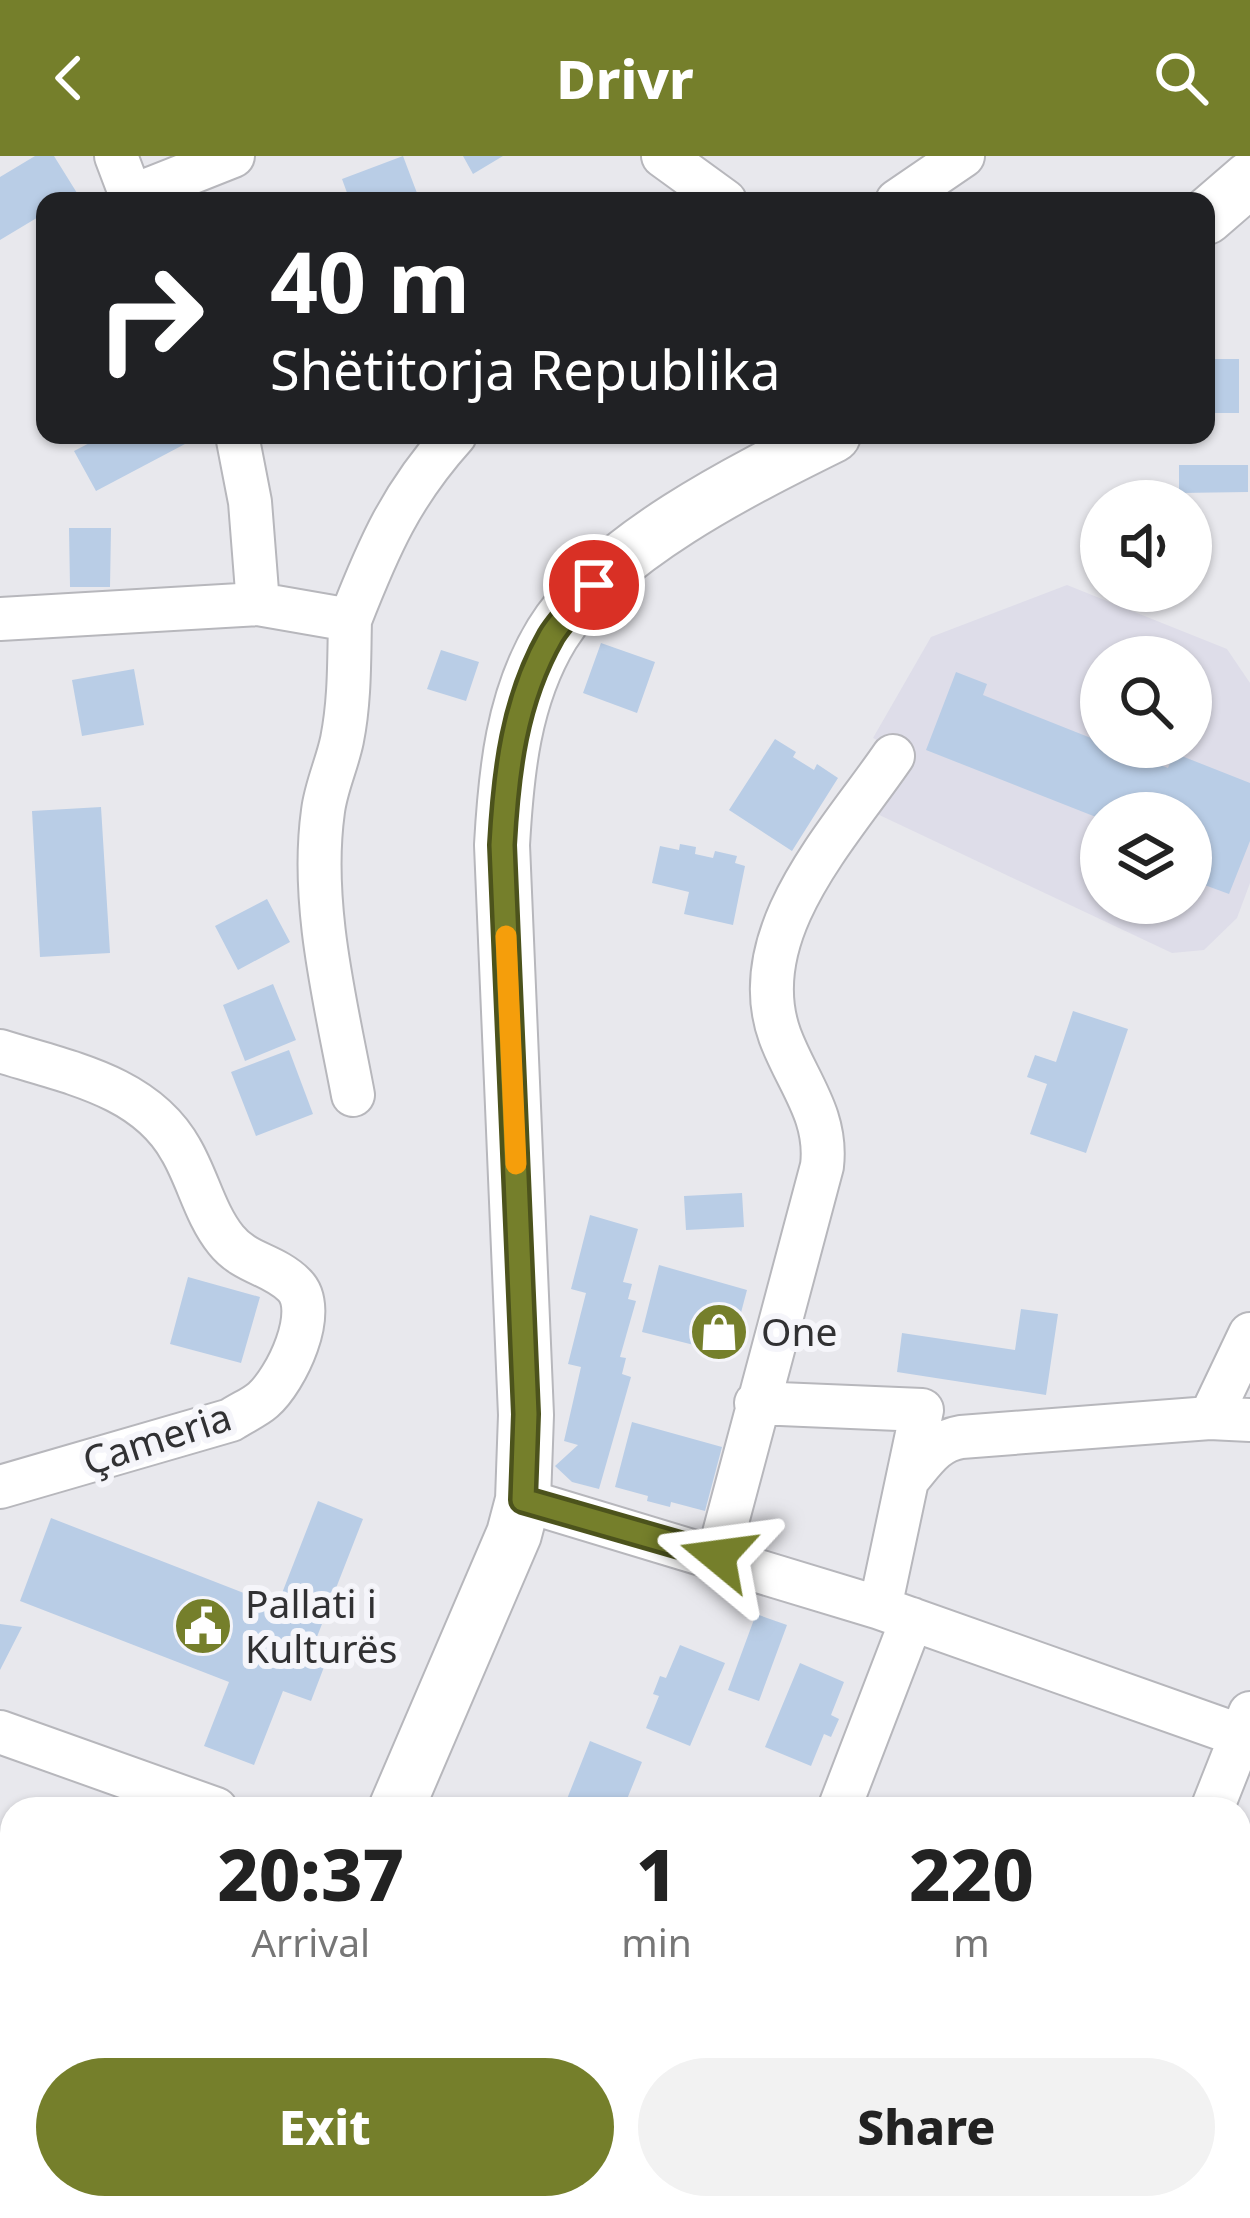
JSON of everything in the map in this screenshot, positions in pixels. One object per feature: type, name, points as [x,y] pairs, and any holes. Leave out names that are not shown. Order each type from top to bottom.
[{"type":"main road","points":[[1215,209],[1250,179]]},
{"type":"main road","points":[[401,1797],[514,1534],[523,1500],[526,1414],[502,845],[506,774],[522,702],[553,633],[594,585],[661,532],[762,470],[815,444]]},
{"type":"street","points":[[116,156],[129,192]]},
{"type":"street","points":[[148,192],[232,156]]},
{"type":"street","points":[[663,156],[713,192]]},
{"type":"street","points":[[910,192],[962,156]]},
{"type":"street","points":[[239,444],[250,502],[258,604]]},
{"type":"street","points":[[352,1096],[330,970],[321,880],[322,810],[342,740],[349,691],[350,620],[386,531],[424,469],[447,444]]},
{"type":"street","points":[[0,619],[258,604],[350,620]]},
{"type":"street","points":[[718,1556],[825,1141],[819,1117],[779,1035],[769,990],[776,945],[789,911],[893,756]]},
{"type":"street","name":"Çameria","points":[[0,1052],[134,1098],[173,1137],[216,1228],[239,1256],[278,1271],[299,1289],[304,1314],[284,1376],[263,1400],[231,1420],[0,1487]]},
{"type":"street","points":[[907,1480],[945,1440],[1230,1419],[1250,1334]]},
{"type":"street","points":[[756,1403],[922,1409],[907,1480],[896,1614],[843,1797]]},
{"type":"street","points":[[523,1500],[718,1556],[1247,1729],[1217,1797]]},
{"type":"street","points":[[0,1732],[127,1794]]},
{"type":"shaded area","points":[[1067,585],[1080,590],[1080,612],[1134,612],[1194,636],[1080,636],[1080,768],[1212,768],[1212,643],[1227,649],[1250,683],[1250,883],[1237,918],[1204,950],[1172,953],[1111,924],[1212,924],[1212,792],[1080,792],[1080,910],[873,812],[902,753],[873,738],[931,637]]},
{"type":"building","points":[[35,156],[54,156],[76,192],[36,192],[36,218],[0,240],[0,177]]},
{"type":"building","points":[[403,156],[417,192],[347,192],[342,179]]},
{"type":"building","points":[[463,156],[503,156],[473,174]]},
{"type":"building","points":[[1215,359],[1239,359],[1239,413],[1215,413]]},
{"type":"building","points":[[88,444],[185,444],[96,491],[74,451]]},
{"type":"building","points":[[1179,465],[1248,465],[1248,492],[1212,493],[1212,480],[1179,480]]},
{"type":"building","points":[[69,528],[111,528],[110,587],[70,587]]},
{"type":"building","points":[[601,643],[655,662],[637,713],[583,693]]},
{"type":"building","points":[[441,650],[479,662],[466,701],[427,689]]},
{"type":"building","points":[[134,669],[144,725],[82,736],[72,680]]},
{"type":"building","points":[[956,672],[987,684],[983,695],[1080,734],[1080,768],[1212,768],[1250,783],[1250,841],[1229,894],[1212,888],[1212,792],[1080,792],[1080,811],[926,750]]},
{"type":"building","points":[[775,739],[814,770],[817,764],[838,778],[792,851],[729,810]]},
{"type":"building","points":[[101,807],[110,953],[40,957],[32,811]]},
{"type":"building","points":[[680,844],[713,858],[715,851],[737,856],[735,863],[745,866],[733,925],[684,914],[689,892],[652,883],[660,846],[679,850]]},
{"type":"building","points":[[267,899],[290,942],[238,970],[215,926]]},
{"type":"building","points":[[273,984],[296,1040],[245,1061],[223,1005]]},
{"type":"building","points":[[1073,1011],[1128,1029],[1086,1153],[1030,1134],[1047,1084],[1027,1077],[1035,1055],[1056,1062]]},
{"type":"building","points":[[289,1050],[313,1114],[256,1136],[231,1072]]},
{"type":"building","points":[[742,1193],[744,1227],[686,1230],[684,1196]]},
{"type":"building","points":[[590,1215],[638,1229],[623,1282],[632,1284],[628,1299],[636,1301],[620,1357],[626,1358],[622,1374],[631,1377],[599,1489],[572,1482],[555,1466],[578,1445],[564,1441],[581,1367],[568,1364],[586,1293],[571,1289]]},
{"type":"building","points":[[659,1265],[747,1290],[730,1354],[642,1332]]},
{"type":"building","points":[[188,1277],[260,1297],[241,1363],[170,1344]]},
{"type":"building","points":[[1021,1309],[1058,1314],[1046,1395],[897,1372],[902,1333],[1015,1350]]},
{"type":"building","points":[[632,1422],[722,1447],[705,1511],[647,1501],[648,1496],[615,1487]]},
{"type":"building","name":"Pallati i Kulturës","points":[[318,1501],[363,1519],[313,1647],[329,1654],[311,1701],[283,1691],[254,1765],[204,1746],[229,1682],[20,1601],[51,1518],[277,1606]]},
{"type":"building","points":[[756,1614],[787,1625],[759,1701],[728,1690]]},
{"type":"building","points":[[0,1624],[22,1627],[0,1670]]},
{"type":"building","points":[[680,1645],[725,1663],[690,1746],[646,1728],[659,1696],[653,1694],[660,1676],[666,1678]]},
{"type":"building","points":[[800,1663],[844,1682],[831,1715],[839,1719],[831,1737],[824,1734],[811,1766],[765,1747]]},
{"type":"building","points":[[590,1741],[642,1762],[628,1797],[568,1797]]},
{"type":"slow traffic","points":[[506,936],[516,1164]]},
{"type":"place","name":"One","points":[[719,1332]]},
{"type":"place","name":"Pallati i Kulturës","points":[[203,1626]]},
{"type":"route","points":[[594,585],[553,633],[522,702],[506,774],[502,845],[526,1414],[523,1500],[718,1556]]}]
